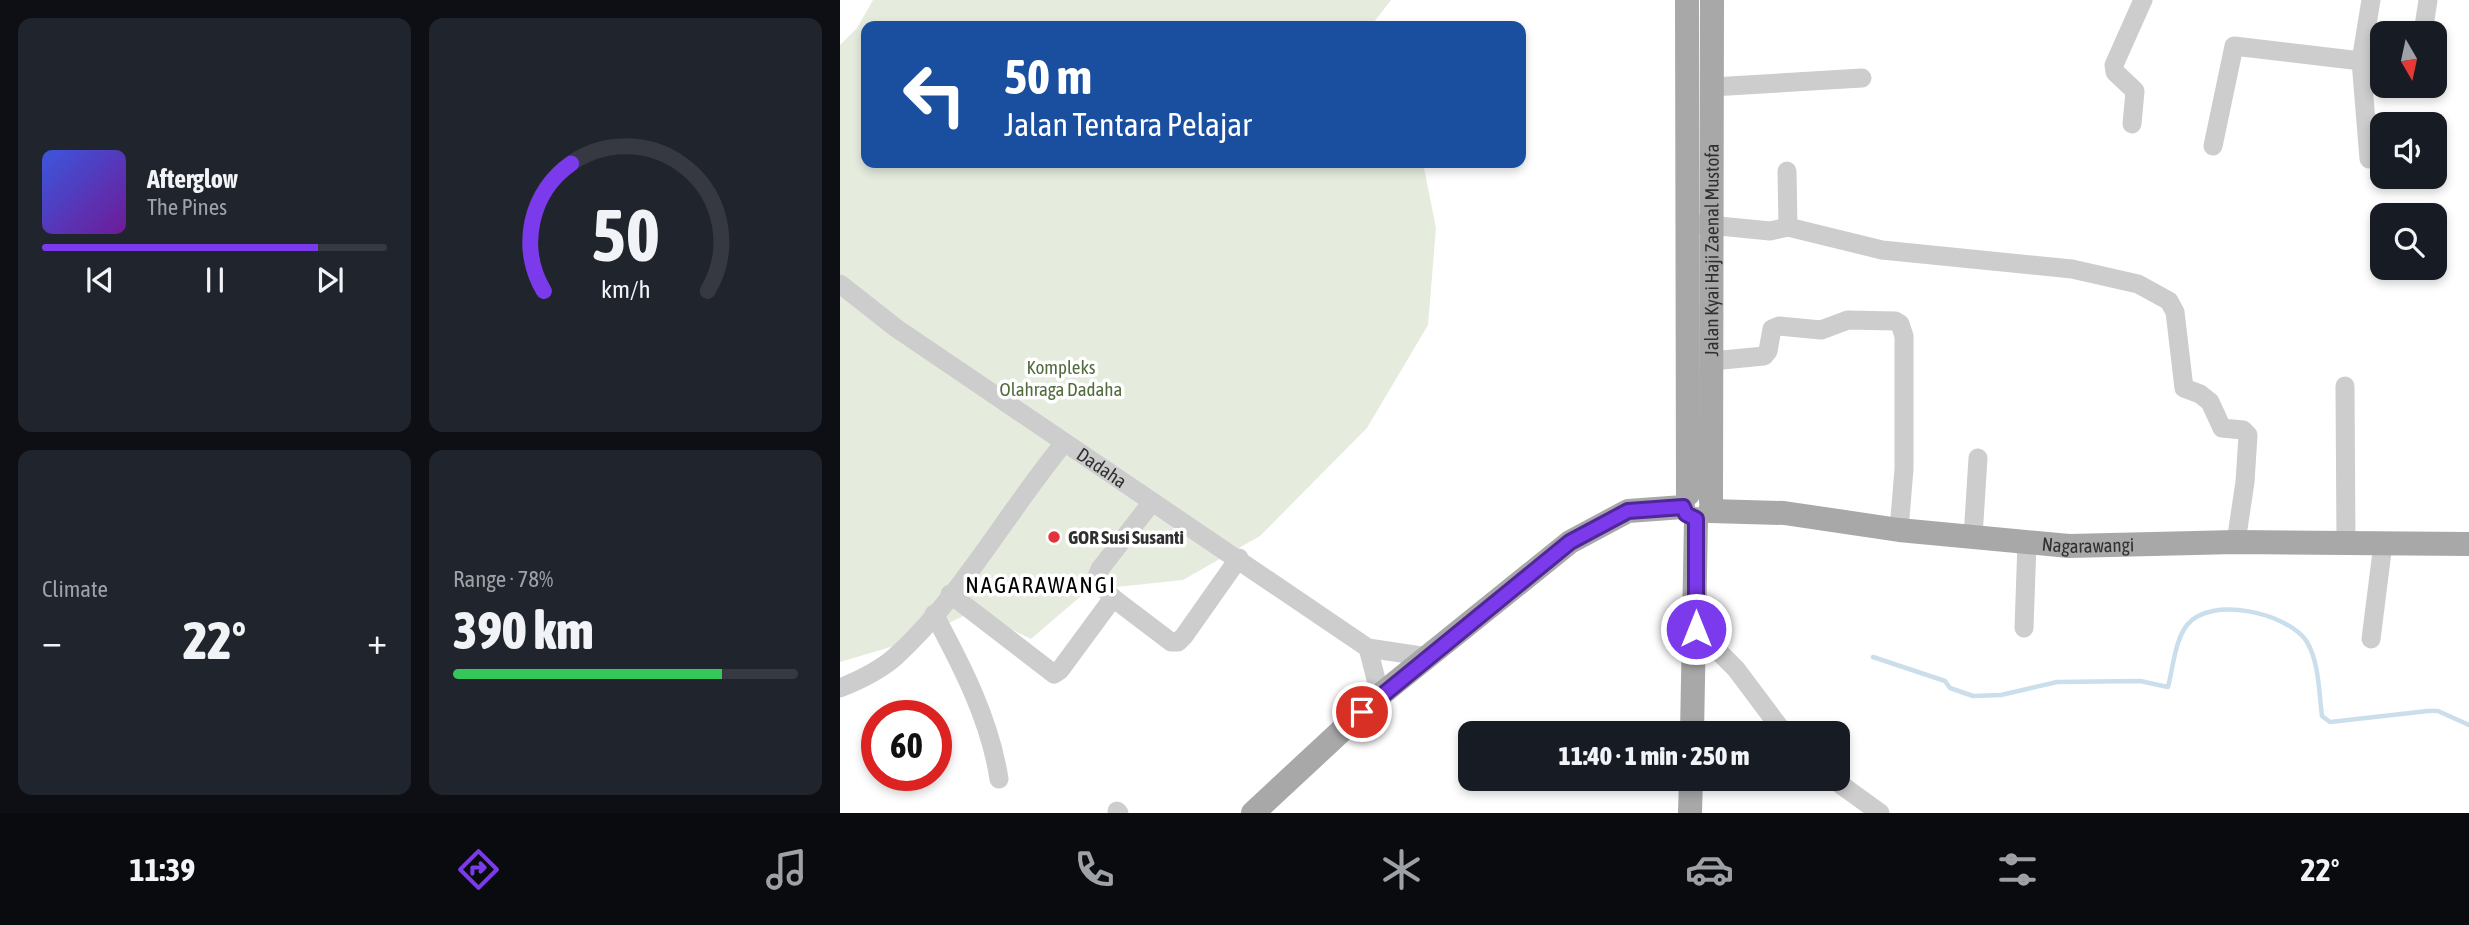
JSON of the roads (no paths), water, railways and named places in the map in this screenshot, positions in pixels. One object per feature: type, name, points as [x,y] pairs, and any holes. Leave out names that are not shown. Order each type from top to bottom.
[{"type":"main road","name":"Jalan Kyai Haji Zaenal Mustofa","points":[[1687,0],[1687,223],[1698,506],[1692,721]]},
{"type":"main road","name":"Jalan Kyai Haji Zaenal Mustofa","points":[[1698,506],[1712,361],[1712,0]]},
{"type":"main road","name":"Nagarawangi","points":[[1253,813],[1380,695],[1570,542],[1628,511],[1698,506],[1784,513],[1899,530],[2069,546],[2236,542],[2469,544]]},
{"type":"main road","points":[[1690,813],[1691,791]]},
{"type":"street","points":[[2132,124],[2134,91],[2115,72],[2114,65],[2143,0]]},
{"type":"street","points":[[2370,159],[2361,61],[2371,0]]},
{"type":"street","points":[[2425,21],[2428,0]]},
{"type":"street","points":[[2213,146],[2234,46],[2361,61]]},
{"type":"street","points":[[1712,87],[1862,78]]},
{"type":"street","points":[[1787,171],[1788,227]]},
{"type":"street","points":[[1687,223],[1770,231],[1788,227],[1882,250],[2099,273],[2138,284],[2160,295],[2169,301],[2177,319],[2183,388],[2203,395],[2210,402],[2222,428],[2244,430],[2248,435],[2245,482],[2236,542]]},
{"type":"street","name":"Dadaha","points":[[840,284],[896,328],[1239,558],[1368,648],[1428,657]]},
{"type":"street","points":[[1712,361],[1763,356],[1768,351],[1772,328],[1779,326],[1821,330],[1848,320],[1895,321],[1900,324],[1903,330],[1905,446],[1899,530]]},
{"type":"street","points":[[2345,386],[2346,544]]},
{"type":"street","points":[[840,688],[862,680],[888,662],[934,614],[1064,443]]},
{"type":"street","points":[[1973,537],[1978,458]]},
{"type":"street","points":[[1152,502],[1096,575],[1097,583],[1113,598],[1176,643],[1184,636],[1239,558]]},
{"type":"street","points":[[2024,628],[2027,542]]},
{"type":"street","points":[[2371,639],[2383,544]]},
{"type":"street","points":[[950,594],[1054,674],[1060,670],[1113,598]]},
{"type":"street","points":[[934,614],[967,677],[996,757],[999,779]]},
{"type":"street","points":[[1696,629],[1736,669],[1775,721]]},
{"type":"street","points":[[1368,648],[1380,695]]},
{"type":"street","points":[[1850,791],[1880,813]]},
{"type":"waterway","points":[[1873,657],[1945,681],[1950,688],[1973,696],[2001,695],[2057,682],[2140,681],[2168,687],[2177,646],[2187,625],[2198,616],[2213,611],[2249,611],[2284,623],[2307,642],[2316,668],[2322,716],[2330,722],[2438,711],[2469,725]]},
{"type":"place","name":"GOR Susi Susanti","points":[[1054,537]]},
{"type":"district","name":"NAGARAWANGI","points":[[1041,585]]},
{"type":"park label","name":"Kompleks Olahraga Dadaha","points":[[1061,378]]}]
